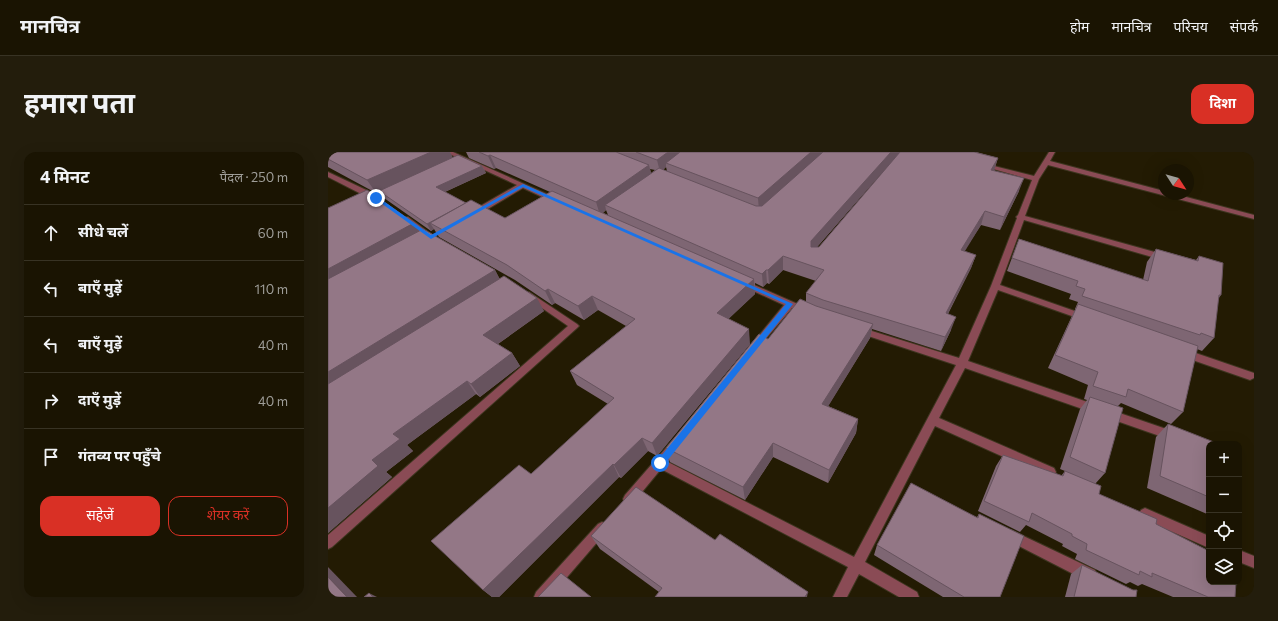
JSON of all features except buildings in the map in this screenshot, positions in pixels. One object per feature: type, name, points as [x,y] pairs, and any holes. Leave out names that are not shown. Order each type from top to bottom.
[{"type":"street","points":[[448,152],[459,159],[566,204]]},
{"type":"street","points":[[459,159],[473,152]]},
{"type":"street","points":[[840,597],[962,363],[995,286],[1020,217],[1036,179],[1052,152]]},
{"type":"street","points":[[1046,162],[1158,191]]},
{"type":"street","points":[[977,164],[1036,179]]},
{"type":"street","points":[[329,175],[378,199]]},
{"type":"street","points":[[464,219],[523,186]]},
{"type":"street","points":[[1190,200],[1254,217]]},
{"type":"street","points":[[401,216],[433,238]]},
{"type":"street","points":[[1020,217],[1172,260]]},
{"type":"street","points":[[734,279],[812,314]]},
{"type":"street","points":[[995,286],[1093,320]]},
{"type":"street","points":[[328,544],[574,326],[518,287]]},
{"type":"street","points":[[750,353],[790,304]]},
{"type":"street","points":[[849,327],[962,363],[1183,439]]},
{"type":"street","points":[[1175,349],[1250,376]]},
{"type":"street","points":[[931,420],[1063,478]]},
{"type":"street","points":[[619,510],[680,439]]},
{"type":"street","points":[[660,463],[857,565],[912,597]]},
{"type":"street","points":[[900,481],[914,488]]},
{"type":"street","points":[[1136,510],[1206,541]]},
{"type":"street","points":[[541,597],[608,521]]},
{"type":"street","points":[[999,530],[1098,580]]},
{"type":"street","points":[[1242,557],[1254,562]]},
{"type":"route","points":[[376,198],[431,237],[523,186],[601,219],[790,304],[660,463]]}]
